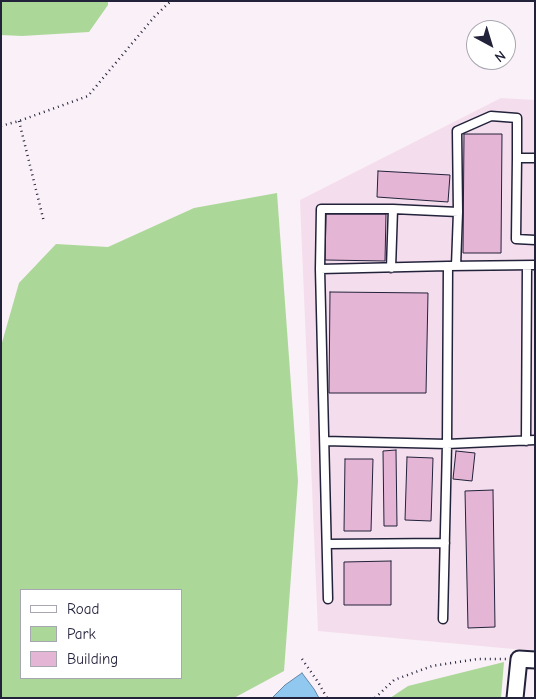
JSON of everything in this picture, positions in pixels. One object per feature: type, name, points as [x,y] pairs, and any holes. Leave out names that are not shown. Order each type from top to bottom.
[{"type":"street","points":[[516,698],[527,660]]},
{"type":"lane","points":[[443,619],[452,266],[458,212],[457,131],[491,116],[517,118],[516,239],[535,240]]},
{"type":"lane","points":[[517,158],[535,158]]},
{"type":"lane","points":[[328,599],[320,269],[321,209],[393,209],[458,212]]},
{"type":"lane","points":[[391,268],[393,209]]},
{"type":"lane","points":[[320,269],[531,266],[526,441]]},
{"type":"lane","points":[[325,441],[447,444],[535,440]]},
{"type":"lane","points":[[327,544],[445,543]]},
{"type":"path","points":[[1,126],[88,96],[171,1]]},
{"type":"path","points":[[19,121],[44,222]]},
{"type":"path","points":[[375,698],[394,680],[432,666],[478,658],[527,660]]},
{"type":"path","points":[[302,659],[318,682],[326,698]]},
{"type":"shaded area","points":[[501,98],[535,100],[535,651],[318,631],[300,200]]},
{"type":"green space","points":[[1,1],[108,1],[108,5],[89,32],[22,36],[1,35]]},
{"type":"green space","points":[[277,193],[298,481],[284,671],[234,698],[1,698],[1,346],[19,283],[56,244],[108,247],[194,208]]},
{"type":"green space","points":[[504,662],[501,698],[390,698],[408,686]]},
{"type":"water","points":[[302,673],[319,698],[272,698],[285,685]]},
{"type":"building","points":[[464,134],[502,134],[501,253],[463,253]]},
{"type":"building","points":[[378,171],[450,175],[448,202],[377,197]]},
{"type":"building","points":[[326,214],[386,214],[385,261],[325,260]]},
{"type":"building","points":[[330,292],[428,293],[426,393],[329,393]]},
{"type":"building","points":[[396,450],[397,526],[384,526],[383,451]]},
{"type":"building","points":[[456,451],[475,453],[472,481],[453,479]]},
{"type":"building","points":[[407,457],[433,458],[431,521],[405,520]]},
{"type":"building","points":[[345,459],[373,459],[371,531],[344,531]]},
{"type":"building","points":[[493,490],[495,627],[468,628],[465,491]]},
{"type":"building","points":[[391,561],[391,605],[344,605],[344,562]]}]
